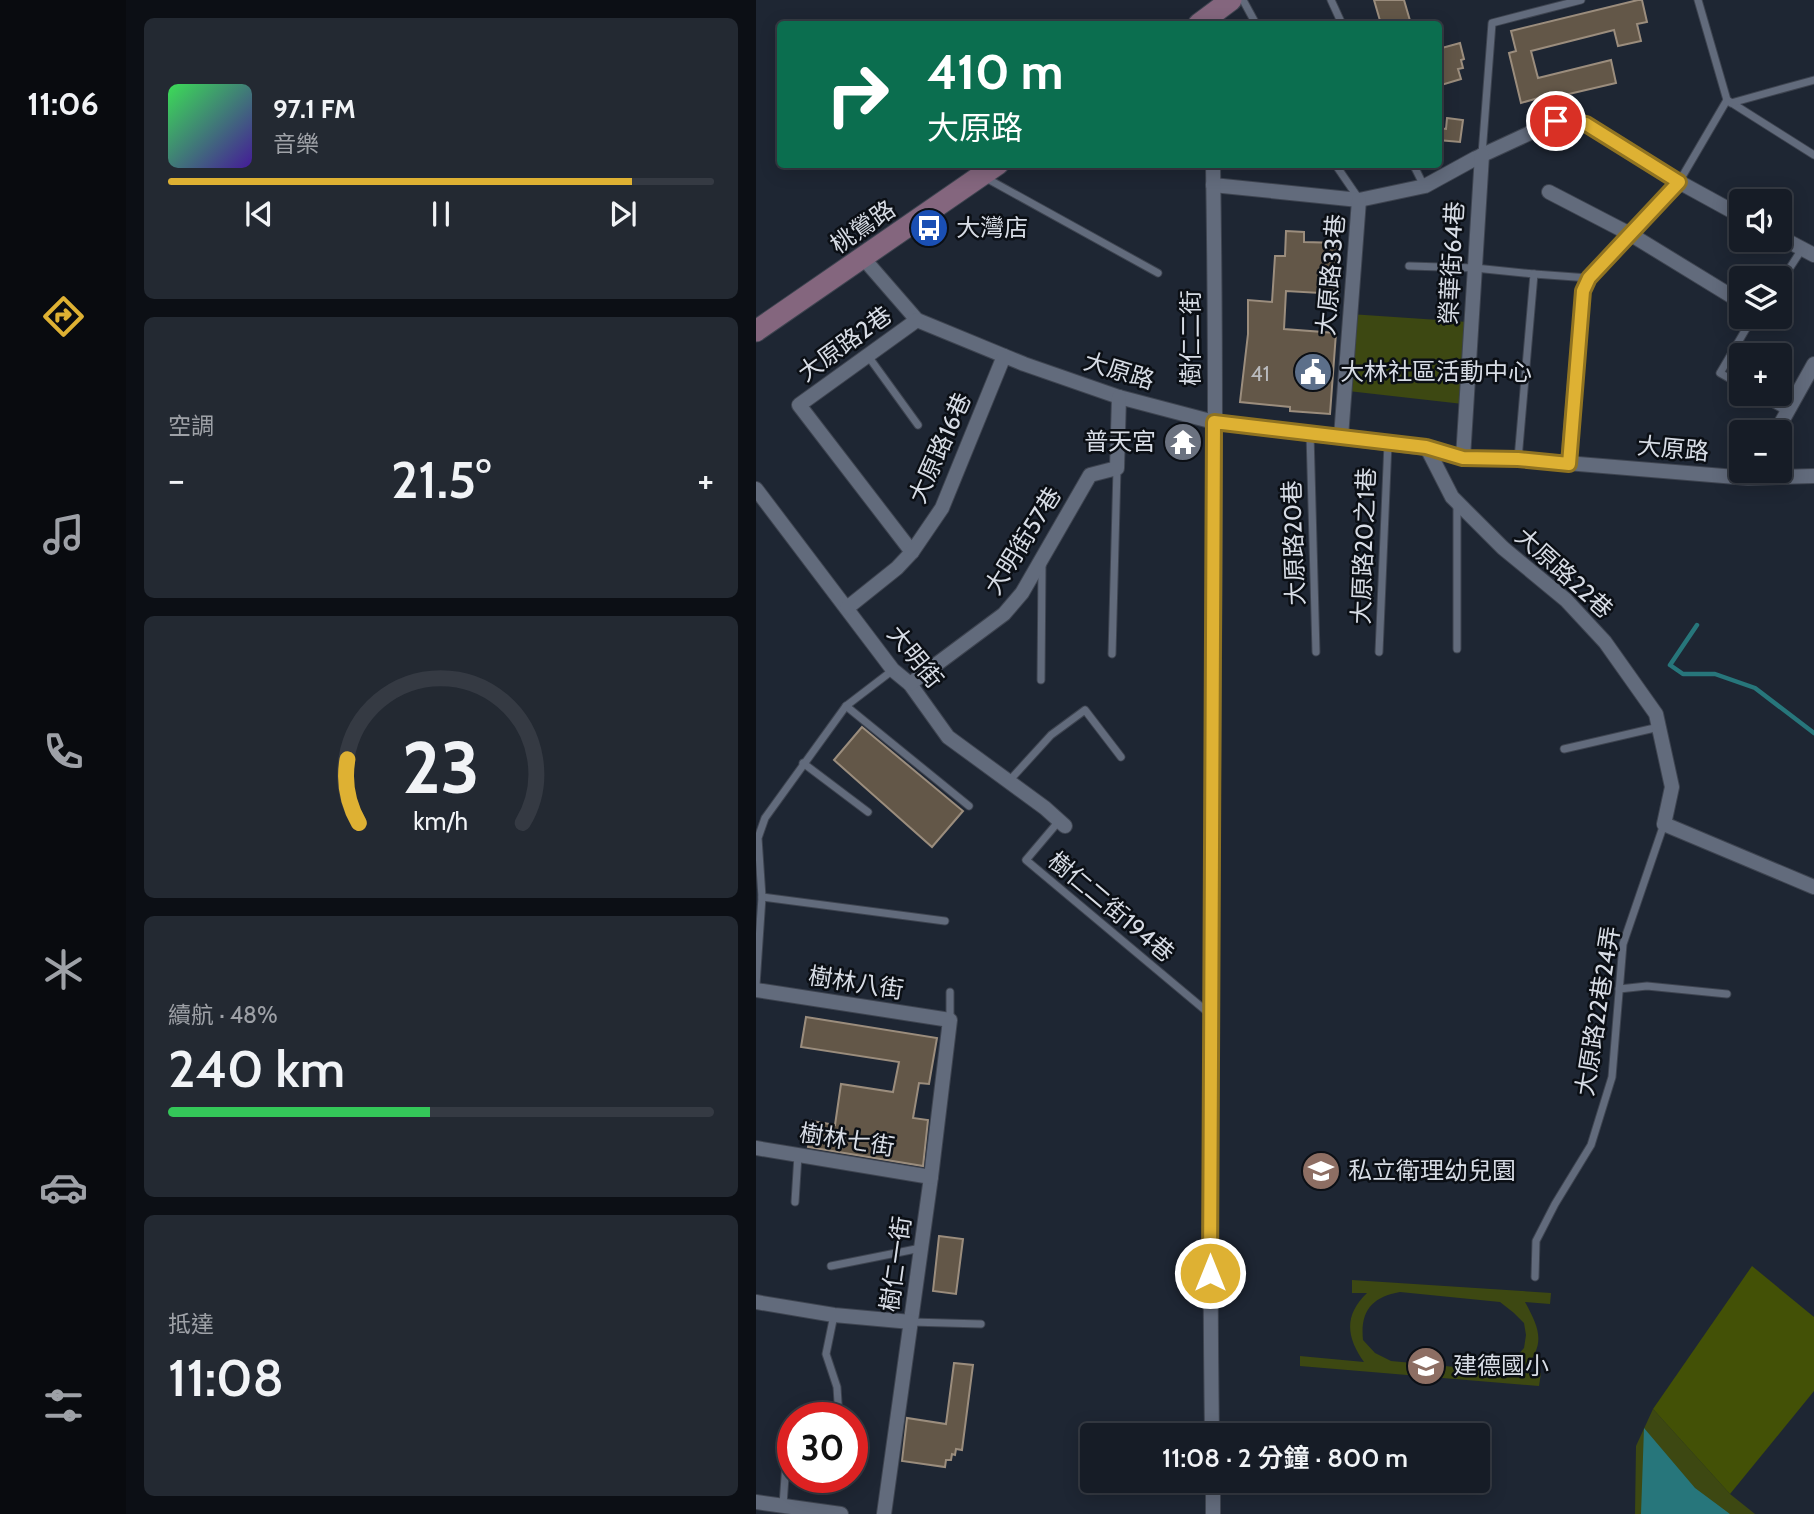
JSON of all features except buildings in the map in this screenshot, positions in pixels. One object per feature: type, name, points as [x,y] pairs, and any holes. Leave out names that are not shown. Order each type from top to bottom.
[{"type":"main road","points":[[1207,21],[1231,0]]},
{"type":"main road","name":"桃鶯路","points":[[756,331],[990,170]]},
{"type":"street","name":"榮華街64巷","points":[[1213,185],[1359,200],[1424,186],[1482,155],[1556,121],[1586,124],[1679,182],[1729,209]]},
{"type":"street","name":"榮華街64巷","points":[[1463,458],[1482,155]]},
{"type":"street","name":"樹仁二街","points":[[1212,1423],[1213,168]]},
{"type":"street","points":[[1569,464],[1583,291],[1589,278],[1679,182]]},
{"type":"street","points":[[1549,192],[1630,234],[1729,295]]},
{"type":"street","name":"大原路33巷","points":[[1340,437],[1359,200]]},
{"type":"street","points":[[1792,243],[1808,252]]},
{"type":"street","name":"大原路","points":[[863,259],[917,320],[1004,356],[1119,397],[1214,422],[1426,447],[1463,458],[1518,459],[1729,474]]},
{"type":"street","name":"大原路2巷","points":[[912,552],[799,405],[917,320]]},
{"type":"street","name":"大原路16巷","points":[[847,608],[898,568],[942,508],[1004,356]]},
{"type":"street","points":[[1783,420],[1814,364]]},
{"type":"street","points":[[1116,468],[1119,397]]},
{"type":"street","name":"大原路22巷","points":[[1426,447],[1452,497],[1503,548],[1566,600],[1605,642],[1656,715],[1672,788],[1664,824]]},
{"type":"street","name":"大明街57巷","points":[[910,684],[1004,614],[1022,593],[1090,475],[1116,468]]},
{"type":"street","name":"大原路","points":[[1792,476],[1814,476]]},
{"type":"street","name":"大明街","points":[[756,489],[893,670],[910,684],[947,737],[1062,823]]},
{"type":"street","points":[[1664,824],[1814,887]]},
{"type":"street","name":"樹林八街","points":[[756,988],[950,1020]]},
{"type":"street","name":"樹仁一街","points":[[884,1514],[950,1020]]},
{"type":"street","name":"樹林七街","points":[[756,1148],[931,1177]]},
{"type":"street","points":[[756,1302],[834,1315],[911,1322]]},
{"type":"street","points":[[1213,1493],[1213,1514]]},
{"type":"street","points":[[756,1502],[841,1514]]},
{"type":"lane","points":[[1242,0],[1254,21]]},
{"type":"lane","points":[[1331,0],[1341,21]]},
{"type":"lane","name":"榮華街64巷","points":[[1482,155],[1492,23],[1581,0]]},
{"type":"lane","points":[[1698,0],[1729,102],[1814,155]]},
{"type":"lane","points":[[1679,182],[1729,102],[1814,80]]},
{"type":"lane","points":[[1338,168],[1359,200]]},
{"type":"lane","points":[[1415,168],[1424,186]]},
{"type":"lane","points":[[990,170],[1158,273]]},
{"type":"lane","points":[[1792,270],[1808,252]]},
{"type":"lane","points":[[1409,266],[1475,268],[1589,278]]},
{"type":"lane","points":[[1518,459],[1534,274]]},
{"type":"lane","points":[[868,356],[918,425]]},
{"type":"lane","points":[[1729,358],[1720,373],[1729,379]]},
{"type":"lane","points":[[1777,406],[1788,412]]},
{"type":"lane","name":"大原路20巷","points":[[1310,433],[1316,652]]},
{"type":"lane","name":"大原路20之1巷","points":[[1379,652],[1388,443]]},
{"type":"lane","points":[[1112,654],[1116,468]]},
{"type":"lane","points":[[1457,502],[1457,649]]},
{"type":"lane","points":[[1041,680],[1042,560]]},
{"type":"lane","points":[[756,988],[762,897],[758,838],[765,818],[846,706],[893,670]]},
{"type":"lane","points":[[846,706],[969,806]]},
{"type":"lane","points":[[1008,781],[1051,735],[1085,710],[1121,757]]},
{"type":"lane","points":[[1564,749],[1658,727]]},
{"type":"lane","points":[[803,763],[868,812]]},
{"type":"lane","name":"樹仁二街194巷","points":[[1062,823],[1026,860],[1212,1016]]},
{"type":"lane","name":"大原路22巷24弄","points":[[1535,1277],[1536,1241],[1591,1145],[1612,1077],[1623,944],[1664,824]]},
{"type":"lane","points":[[762,897],[945,921]]},
{"type":"lane","points":[[1619,989],[1647,986],[1727,995]]},
{"type":"lane","points":[[950,992],[950,1020]]},
{"type":"lane","points":[[794,1202],[798,1155]]},
{"type":"lane","points":[[831,1266],[921,1248]]},
{"type":"lane","points":[[834,1315],[826,1354],[837,1387],[838,1402]]},
{"type":"lane","points":[[911,1322],[981,1324]]},
{"type":"lane","points":[[783,1506],[784,1493]]},
{"type":"shaded area","points":[[1350,314],[1468,322],[1463,404],[1348,391]]},
{"type":"shaded area","points":[[1352,1280],[1551,1293],[1550,1304],[1525,1302],[1535,1322],[1538,1338],[1534,1354],[1521,1372],[1541,1373],[1539,1386],[1300,1366],[1300,1356],[1364,1362],[1354,1344],[1350,1327],[1354,1310],[1367,1293],[1352,1293]],"holes":[[[1400,1292],[1500,1302],[1524,1323],[1526,1335],[1524,1348],[1508,1366],[1498,1371],[1391,1361],[1375,1353],[1363,1340],[1366,1313],[1375,1302],[1390,1294]]]},
{"type":"shaded area","points":[[1653,1409],[1730,1494],[1755,1514],[1635,1514],[1636,1446]]},
{"type":"shaded area","points":[[1644,1428],[1695,1488],[1730,1514],[1641,1514]]},
{"type":"green space","points":[[1752,1266],[1814,1317],[1814,1391],[1730,1494],[1653,1409]]},
{"type":"waterway","points":[[1697,625],[1670,665],[1683,674],[1715,674],[1755,688],[1814,733]]},
{"type":"place","name":"大灣店","points":[[929,228]]},
{"type":"place","name":"大林社區活動中心","points":[[1313,372]]},
{"type":"place","name":"普天宮","points":[[1183,442]]},
{"type":"place","name":"私立衛理幼兒園","points":[[1321,1171]]},
{"type":"place","name":"建德國小","points":[[1426,1366]]},
{"type":"route","points":[[1210,1273],[1214,422],[1426,447],[1463,458],[1518,459],[1569,464],[1583,291],[1589,278],[1679,182],[1586,124],[1556,121]]}]
